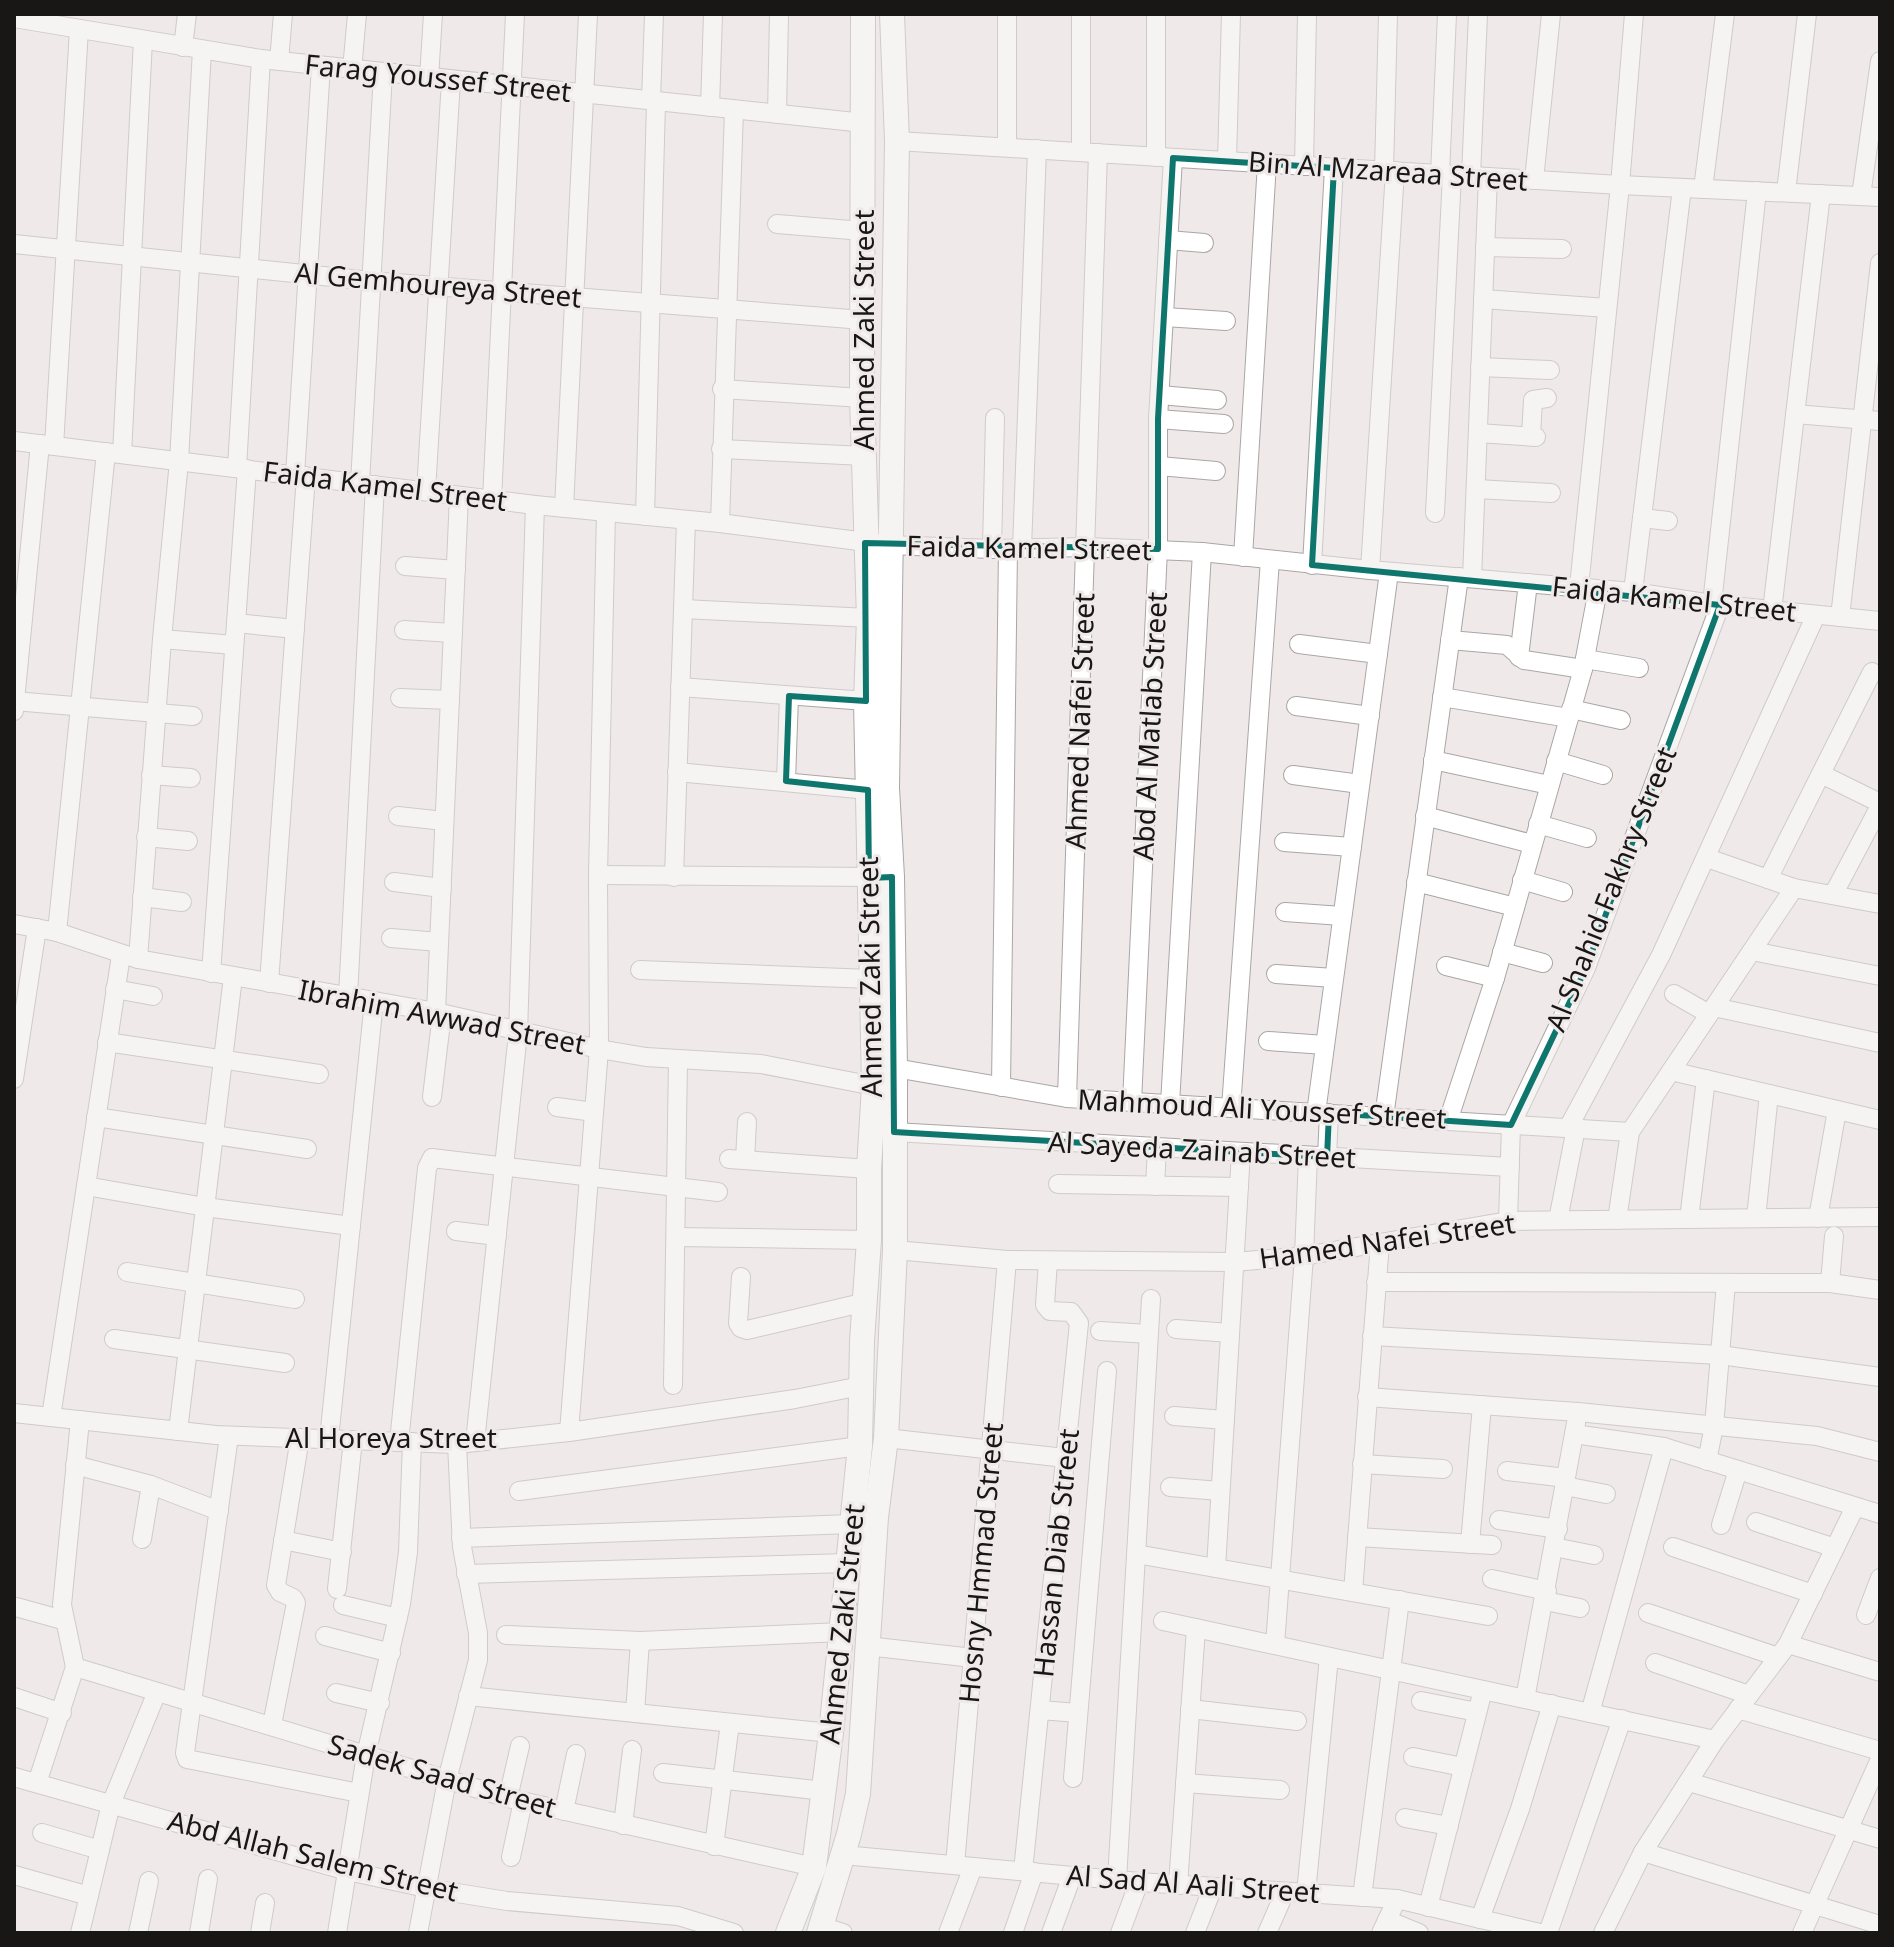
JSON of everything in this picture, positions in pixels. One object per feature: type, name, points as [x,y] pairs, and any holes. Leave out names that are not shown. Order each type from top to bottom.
[{"type":"street","points":[[183,47],[187,14]]},
{"type":"street","points":[[211,973],[236,623],[249,268],[270,60],[283,14]]},
{"type":"street","points":[[352,70],[357,14]]},
{"type":"street","points":[[429,78],[433,14]]},
{"type":"street","points":[[492,500],[515,14]]},
{"type":"street","points":[[564,508],[588,14]]},
{"type":"street","points":[[645,516],[654,14]]},
{"type":"street","points":[[710,107],[713,14]]},
{"type":"street","points":[[777,114],[779,14]]},
{"type":"street","name":"Ahmed Zaki Street","points":[[788,1933],[814,1867],[860,1446],[874,1086],[870,979],[887,788],[877,544],[864,456],[862,398],[863,14]]},
{"type":"street","name":"Ahmed Zaki Street","points":[[828,1931],[858,1794],[876,1517],[886,1438],[895,1250],[895,1068],[881,877],[868,790],[866,701],[897,141],[892,14]]},
{"type":"street","points":[[1007,14],[1007,147]]},
{"type":"street","name":"Ahmed Nafei Street","points":[[1067,1098],[1086,547],[1090,152],[1081,14]]},
{"type":"street","name":"Abd Al Matlab Street","points":[[1132,1102],[1158,549],[1158,419],[1168,240],[1156,14]]},
{"type":"street","points":[[1227,161],[1231,14]]},
{"type":"street","points":[[1304,166],[1307,14]]},
{"type":"street","points":[[1370,570],[1390,171],[1388,14]]},
{"type":"street","points":[[1384,1117],[1450,640],[1466,577],[1477,489],[1485,247],[1463,176],[1447,14]]},
{"type":"street","points":[[1435,513],[1478,14]]},
{"type":"street","points":[[1534,180],[1551,14]]},
{"type":"street","points":[[1579,587],[1620,185],[1634,14]]},
{"type":"street","points":[[1703,189],[1725,14]]},
{"type":"street","points":[[1786,192],[1807,14]]},
{"type":"street","name":"Farag Youssef Street","points":[[14,18],[55,20],[79,29],[270,60],[864,123]]},
{"type":"street","points":[[14,711],[47,445],[66,249],[79,29]]},
{"type":"street","points":[[57,932],[80,705],[114,453],[132,255],[143,40]]},
{"type":"street","points":[[51,1417],[115,989],[129,957],[142,897],[179,461],[202,50]]},
{"type":"street","points":[[1871,196],[1880,61]]},
{"type":"street","points":[[269,983],[295,629],[308,274],[321,66]]},
{"type":"street","points":[[348,996],[368,484],[371,281],[383,73]]},
{"type":"street","points":[[426,491],[451,80]]},
{"type":"street","points":[[720,523],[722,389],[734,110]]},
{"type":"street","name":"Bin Al Mzareaa Street","points":[[897,141],[1620,185],[1871,196]]},
{"type":"street","points":[[1001,1087],[1007,549],[1037,149]]},
{"type":"street","points":[[1243,557],[1267,163]]},
{"type":"street","points":[[1312,565],[1334,168]]},
{"type":"street","points":[[1633,592],[1682,188]]},
{"type":"street","name":"Al Shahid Fakhry Street","points":[[1508,1221],[1511,1125],[1586,968],[1716,605],[1757,191]]},
{"type":"street","points":[[1772,611],[1821,194]]},
{"type":"street","points":[[777,224],[863,231]]},
{"type":"street","points":[[1168,240],[1204,243]]},
{"type":"street","name":"Al Gemhoureya Street","points":[[14,244],[371,281],[863,320]]},
{"type":"street","points":[[1485,247],[1562,249]]},
{"type":"street","points":[[1840,617],[1871,421],[1880,263]]},
{"type":"street","points":[[1483,299],[1607,308]]},
{"type":"street","points":[[1165,317],[1226,321]]},
{"type":"street","points":[[1480,367],[1550,370]]},
{"type":"street","points":[[722,389],[862,398]]},
{"type":"street","points":[[1160,395],[1217,400]]},
{"type":"street","points":[[1478,433],[1534,436],[1533,400],[1547,398]]},
{"type":"street","points":[[1795,414],[1871,421]]},
{"type":"street","points":[[995,418],[1007,549]]},
{"type":"street","points":[[1158,419],[1224,424]]},
{"type":"street","name":"Faida Kamel Street","points":[[14,441],[877,544],[1202,552],[1312,565],[1633,592],[1716,605],[1880,621]]},
{"type":"street","points":[[721,449],[864,456]]},
{"type":"street","points":[[1159,466],[1216,471]]},
{"type":"street","points":[[1477,489],[1551,493]]},
{"type":"street","points":[[432,1097],[439,1013],[439,942],[459,496]]},
{"type":"street","points":[[418,1933],[447,1780],[478,1660],[461,1538],[466,1443],[497,1236],[518,1033],[535,505]]},
{"type":"street","points":[[569,1432],[599,1049],[598,875],[606,512]]},
{"type":"street","points":[[1642,518],[1668,521]]},
{"type":"street","points":[[674,877],[686,520]]},
{"type":"street","points":[[1170,1104],[1202,552]]},
{"type":"street","points":[[1231,1108],[1270,560]]},
{"type":"street","points":[[405,566],[456,570]]},
{"type":"street","points":[[1327,1157],[1322,1113],[1325,1045],[1389,572]]},
{"type":"street","points":[[1519,657],[1528,583]]},
{"type":"street","points":[[1448,1121],[1495,978],[1570,714],[1584,664],[1598,589]]},
{"type":"street","points":[[683,609],[869,618]]},
{"type":"street","points":[[1558,1220],[1572,1128],[1661,955],[1816,615]]},
{"type":"street","points":[[236,623],[295,629]]},
{"type":"street","points":[[404,630],[453,633]]},
{"type":"street","points":[[162,639],[234,645]]},
{"type":"street","points":[[1450,640],[1507,645],[1519,657],[1530,661],[1639,668]]},
{"type":"street","points":[[1299,644],[1378,654]]},
{"type":"street","points":[[1768,879],[1872,672]]},
{"type":"street","points":[[680,687],[866,701]]},
{"type":"street","points":[[786,781],[789,696]]},
{"type":"street","points":[[1442,697],[1621,720]]},
{"type":"street","points":[[400,698],[450,700]]},
{"type":"street","points":[[14,701],[193,716]]},
{"type":"street","points":[[1296,706],[1370,716]]},
{"type":"street","points":[[1433,760],[1549,785]]},
{"type":"street","points":[[1556,761],[1603,775]]},
{"type":"street","points":[[677,772],[868,790]]},
{"type":"street","points":[[1821,774],[1880,804],[1833,895]]},
{"type":"street","points":[[151,775],[191,778]]},
{"type":"street","points":[[1293,775],[1360,784]]},
{"type":"street","points":[[398,816],[444,821]]},
{"type":"street","points":[[1425,816],[1532,844]]},
{"type":"street","points":[[1538,824],[1587,838]]},
{"type":"street","points":[[146,837],[188,841]]},
{"type":"street","points":[[1284,842],[1352,847]]},
{"type":"street","points":[[1707,858],[1794,888],[1880,904]]},
{"type":"street","points":[[598,875],[881,877]]},
{"type":"street","points":[[1522,880],[1563,892]]},
{"type":"street","points":[[394,882],[442,888]]},
{"type":"street","points":[[1416,882],[1515,907]]},
{"type":"street","points":[[1617,1220],[1630,1132],[1794,888]]},
{"type":"street","points":[[142,897],[182,902]]},
{"type":"street","points":[[1285,912],[1342,916]]},
{"type":"street","name":"Ibrahim Awwad Street","points":[[14,924],[57,932],[129,957],[439,1013],[599,1049],[646,1057],[761,1064],[874,1086]]},
{"type":"street","points":[[14,1079],[37,928]]},
{"type":"street","points":[[391,938],[439,942]]},
{"type":"street","points":[[1752,951],[1880,976]]},
{"type":"street","points":[[1502,952],[1543,963]]},
{"type":"street","points":[[1446,966],[1495,978]]},
{"type":"street","points":[[640,970],[870,979]]},
{"type":"street","points":[[1276,974],[1334,978]]},
{"type":"street","points":[[178,1431],[233,977]]},
{"type":"street","points":[[115,989],[153,996]]},
{"type":"street","points":[[1674,994],[1712,1010],[1880,1043]]},
{"type":"street","points":[[329,1439],[374,1001]]},
{"type":"street","points":[[1268,1041],[1325,1045]]},
{"type":"street","points":[[107,1042],[319,1074]]},
{"type":"street","points":[[673,1385],[678,1059]]},
{"type":"street","name":"Mahmoud Ali Youssef Street","points":[[895,1068],[1067,1098],[1630,1132]]},
{"type":"street","points":[[1671,1071],[1880,1120]]},
{"type":"street","points":[[1689,1219],[1706,1079]]},
{"type":"street","points":[[1756,1218],[1769,1094]]},
{"type":"street","points":[[557,1107],[594,1112]]},
{"type":"street","points":[[1818,1218],[1837,1110]]},
{"type":"street","points":[[96,1117],[307,1149]]},
{"type":"street","points":[[747,1122],[737,1159],[869,1169]]},
{"type":"street","name":"Al Sayeda Zainab Street","points":[[894,1132],[1510,1167]]},
{"type":"street","points":[[1155,1186],[1157,1148]]},
{"type":"street","points":[[1216,1568],[1241,1152]]},
{"type":"street","points":[[1275,1645],[1304,1256],[1308,1156]]},
{"type":"street","points":[[337,1933],[366,1755],[391,1653],[408,1552],[406,1442],[427,1168],[432,1158],[718,1192]]},
{"type":"street","points":[[1058,1184],[1239,1187]]},
{"type":"street","points":[[86,1186],[205,1207],[351,1226]]},
{"type":"street","name":"Hamed Nafei Street","points":[[895,1250],[1007,1260],[1234,1262],[1304,1256],[1508,1221],[1880,1217]]},
{"type":"street","points":[[456,1231],[497,1236]]},
{"type":"street","points":[[1830,1283],[1834,1236]]},
{"type":"street","points":[[676,1237],[869,1240]]},
{"type":"street","points":[[1353,1592],[1380,1243]]},
{"type":"street","name":"Hosny Hmmad Street","points":[[948,1933],[964,1866],[973,1658],[1007,1260]]},
{"type":"street","name":"Hassan Diab Street","points":[[1013,1933],[1029,1872],[1040,1710],[1079,1323],[1071,1312],[1050,1311],[1045,1305],[1048,1261]]},
{"type":"street","points":[[127,1272],[295,1299]]},
{"type":"street","points":[[741,1277],[738,1323],[747,1330],[866,1302]]},
{"type":"street","points":[[1376,1282],[1830,1283],[1880,1290]]},
{"type":"street","points":[[1707,1461],[1714,1426],[1726,1283]]},
{"type":"street","points":[[1117,1880],[1151,1299]]},
{"type":"street","points":[[1176,1329],[1230,1333]]},
{"type":"street","points":[[1100,1331],[1149,1334]]},
{"type":"street","points":[[1372,1336],[1720,1355],[1880,1377]]},
{"type":"street","points":[[114,1339],[285,1363]]},
{"type":"street","points":[[862,1341],[890,1341]]},
{"type":"street","points":[[1073,1778],[1107,1371]]},
{"type":"street","name":"Al Horeya Street","points":[[14,1413],[229,1436],[466,1443],[569,1432],[795,1399],[861,1386]]},
{"type":"street","points":[[1367,1397],[1578,1412],[1817,1436],[1880,1452]]},
{"type":"street","points":[[1470,1544],[1482,1405]]},
{"type":"street","points":[[1525,1699],[1578,1412]]},
{"type":"street","points":[[1174,1416],[1225,1420]]},
{"type":"street","points":[[21,1783],[62,1713],[75,1667],[74,1652],[63,1620],[62,1581],[80,1420]]},
{"type":"street","points":[[1574,1434],[1664,1447],[1880,1514]]},
{"type":"street","points":[[229,1436],[185,1753],[187,1759],[359,1793]]},
{"type":"street","points":[[272,1725],[296,1603],[293,1598],[280,1592],[276,1585],[300,1438]]},
{"type":"street","points":[[886,1438],[1065,1458]]},
{"type":"street","points":[[353,1440],[340,1597],[398,1618]]},
{"type":"street","points":[[519,1491],[860,1446]]},
{"type":"street","points":[[1590,1713],[1664,1447]]},
{"type":"street","points":[[1362,1464],[1443,1469]]},
{"type":"street","points":[[75,1465],[151,1485],[219,1511]]},
{"type":"street","points":[[1721,1525],[1738,1470]]},
{"type":"street","points":[[1507,1471],[1566,1482],[1606,1494]]},
{"type":"street","points":[[142,1539],[151,1485]]},
{"type":"street","points":[[1170,1487],[1220,1491]]},
{"type":"street","points":[[1603,1933],[1643,1852],[1715,1740],[1783,1651],[1855,1507]]},
{"type":"street","points":[[1499,1520],[1556,1538],[1594,1555]]},
{"type":"street","points":[[1756,1522],[1835,1548]]},
{"type":"street","points":[[461,1538],[852,1524]]},
{"type":"street","points":[[1357,1537],[1492,1545]]},
{"type":"street","points":[[283,1540],[342,1552]]},
{"type":"street","points":[[1673,1547],[1813,1594]]},
{"type":"street","points":[[1136,1554],[1488,1616]]},
{"type":"street","points":[[466,1574],[847,1563]]},
{"type":"street","points":[[1866,1615],[1880,1578]]},
{"type":"street","points":[[1492,1579],[1580,1608]]},
{"type":"street","points":[[1362,1897],[1400,1600]]},
{"type":"street","points":[[16,1607],[63,1620]]},
{"type":"street","points":[[1648,1613],[1783,1651],[1880,1672]]},
{"type":"street","points":[[1163,1621],[1715,1740]]},
{"type":"street","points":[[1178,1885],[1196,1628]]},
{"type":"street","points":[[506,1635],[640,1641],[842,1632]]},
{"type":"street","points":[[325,1636],[391,1653]]},
{"type":"street","points":[[635,1713],[640,1641]]},
{"type":"street","points":[[867,1646],[973,1658]]},
{"type":"street","points":[[1306,1893],[1329,1657]]},
{"type":"street","points":[[1655,1663],[1744,1702],[1880,1751]]},
{"type":"street","name":"Sadek Saad Street","points":[[75,1667],[516,1800],[814,1867]]},
{"type":"street","points":[[1428,1907],[1483,1690]]},
{"type":"street","points":[[80,1933],[111,1804],[157,1692]]},
{"type":"street","points":[[336,1693],[380,1703]]},
{"type":"street","points":[[468,1696],[831,1733]]},
{"type":"street","points":[[14,1697],[62,1713]]},
{"type":"street","points":[[1421,1701],[1477,1712]]},
{"type":"street","points":[[1480,1919],[1520,1809],[1552,1704]]},
{"type":"street","points":[[1190,1709],[1297,1721]]},
{"type":"street","points":[[1040,1710],[1078,1713]]},
{"type":"street","points":[[1548,1933],[1622,1719]]},
{"type":"street","points":[[714,1846],[730,1723]]},
{"type":"street","points":[[511,1857],[520,1746]]},
{"type":"street","points":[[623,1825],[632,1750]]},
{"type":"street","points":[[564,1811],[576,1754]]},
{"type":"street","points":[[1413,1757],[1463,1767]]},
{"type":"street","points":[[1802,1933],[1880,1759]]},
{"type":"street","points":[[663,1773],[824,1791]]},
{"type":"street","points":[[1689,1782],[1880,1839]]},
{"type":"street","name":"Abd Allah Salem Street","points":[[21,1783],[111,1804],[348,1871],[426,1888],[538,1904],[678,1916],[734,1933]]},
{"type":"street","points":[[1185,1783],[1280,1790]]},
{"type":"street","points":[[1405,1818],[1449,1826]]},
{"type":"street","points":[[42,1833],[100,1850]]},
{"type":"street","points":[[1643,1852],[1880,1925]]},
{"type":"street","name":"Al Sad Al Aali Street","points":[[843,1855],[1139,1882],[1397,1899],[1536,1933]]},
{"type":"street","points":[[14,1875],[89,1896]]},
{"type":"street","points":[[1051,1933],[1072,1876]]},
{"type":"street","points":[[199,1933],[208,1879]]},
{"type":"street","points":[[138,1933],[149,1881]]},
{"type":"street","points":[[1120,1933],[1139,1882]]},
{"type":"street","points":[[1195,1933],[1213,1887]]},
{"type":"street","points":[[1267,1933],[1285,1892]]},
{"type":"street","points":[[1397,1899],[1384,1927],[1419,1933]]},
{"type":"street","points":[[260,1933],[265,1903]]},
{"type":"highlighted area","points":[[1173,158],[1334,168],[1312,565],[1720,605],[1586,968],[1511,1125],[1329,1113],[1327,1157],[894,1132],[892,877],[869,878],[868,790],[786,781],[789,696],[866,701],[865,543],[1158,549],[1158,419]]}]
